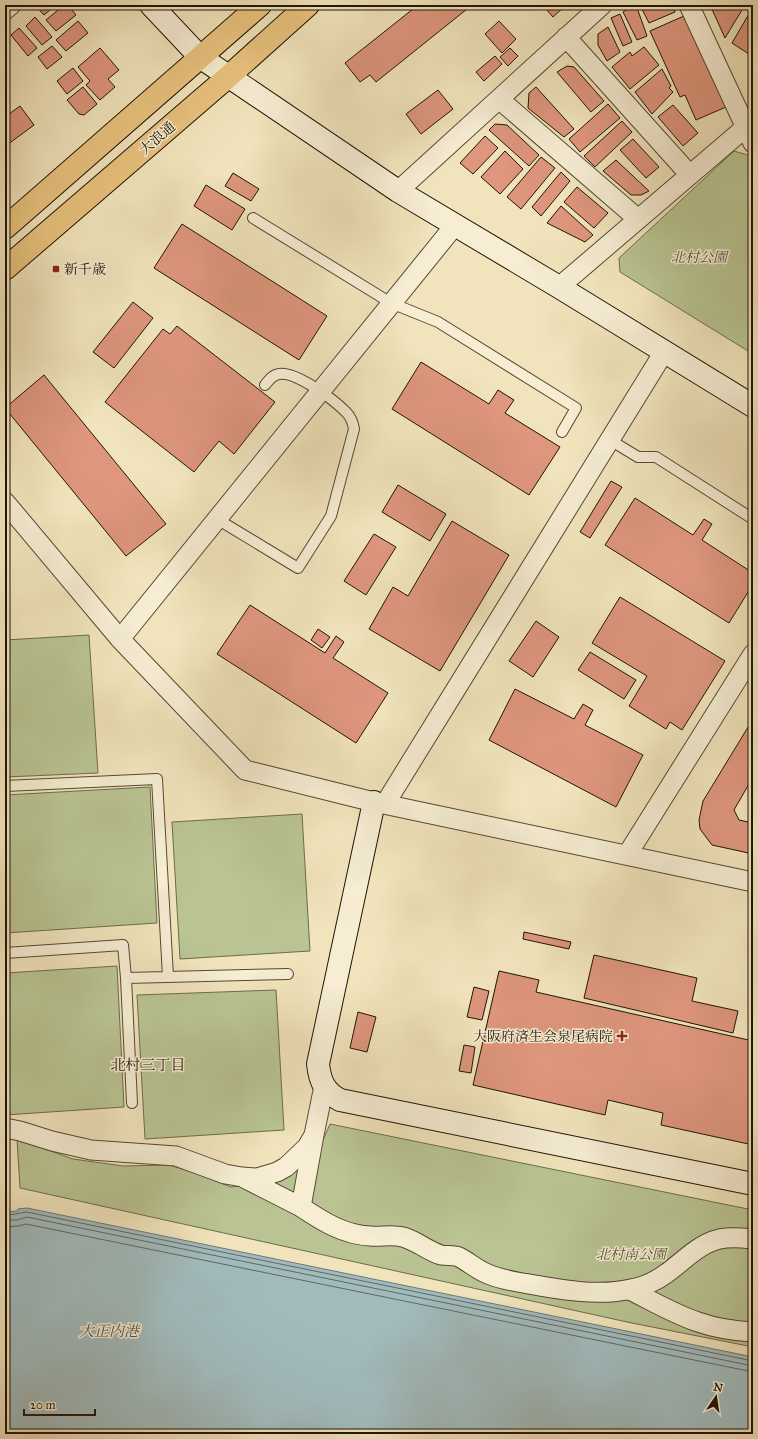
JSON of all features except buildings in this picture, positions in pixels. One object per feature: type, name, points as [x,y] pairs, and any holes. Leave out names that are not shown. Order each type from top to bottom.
[{"type":"main road","points":[[5,228],[260,5]]},
{"type":"main road","name":"大浪通","points":[[5,269],[229,76],[308,5]]},
{"type":"street","points":[[5,10],[11,5]]},
{"type":"street","points":[[151,5],[200,57],[398,191],[559,287],[753,406]]},
{"type":"street","points":[[398,191],[602,5]]},
{"type":"street","points":[[559,287],[690,175],[751,131],[689,5]]},
{"type":"street","points":[[566,38],[690,175]]},
{"type":"street","points":[[499,99],[638,220]]},
{"type":"street","points":[[120,639],[455,225]]},
{"type":"street","points":[[664,352],[380,803],[318,1064],[319,1075],[324,1086],[332,1096],[340,1100],[753,1184]]},
{"type":"street","points":[[5,502],[120,639],[245,770],[380,803],[753,882]]},
{"type":"street","points":[[627,855],[753,654]]},
{"type":"street","points":[[301,1207],[324,1086]]},
{"type":"street","points":[[5,1128],[20,1130],[52,1141],[91,1150],[176,1156],[225,1174],[257,1178],[277,1172],[286,1166],[307,1147],[314,1135]]},
{"type":"street","points":[[242,1177],[301,1207],[332,1226],[354,1235],[390,1235],[402,1237],[442,1255],[458,1256],[475,1269],[488,1275],[505,1280],[584,1292],[630,1290],[648,1284],[666,1274],[707,1244],[725,1238],[753,1239]]},
{"type":"street","points":[[630,1290],[698,1322],[722,1328],[753,1332]]},
{"type":"lane","points":[[253,218],[391,304],[438,322],[576,408],[562,432]]},
{"type":"lane","points":[[217,519],[298,568],[331,516],[354,429],[352,421],[346,412],[302,379],[291,375],[280,374],[272,376],[265,385]]},
{"type":"lane","points":[[610,440],[638,457],[656,457],[753,518]]},
{"type":"lane","points":[[5,786],[157,779],[168,977]]},
{"type":"lane","points":[[5,953],[123,945],[132,1103]]},
{"type":"lane","points":[[126,978],[288,974]]},
{"type":"green space","name":"北村公園","points":[[734,151],[751,156],[753,160],[753,354],[620,272],[619,258]]},
{"type":"green space","points":[[89,635],[98,773],[5,777],[5,640]]},
{"type":"green space","points":[[150,787],[157,923],[5,933],[5,795]]},
{"type":"green space","points":[[302,814],[310,951],[180,959],[172,822]]},
{"type":"green space","points":[[117,966],[124,1107],[5,1115],[5,973]]},
{"type":"green space","points":[[276,990],[284,1130],[145,1139],[137,995]]},
{"type":"green space","name":"北村南公園","points":[[330,1124],[753,1210],[753,1347],[627,1322],[20,1188],[17,1139],[73,1159],[123,1166],[169,1165],[231,1187],[273,1183],[298,1169],[323,1140]]},
{"type":"water","name":"大正内港","points":[[27,1208],[753,1357],[753,1434],[5,1434],[5,1212]]},
{"type":"place","name":"新千歳","points":[[56,269]]},
{"type":"place","name":"大阪府済生会泉尾病院","points":[[622,1036]]},
{"type":"district","name":"北村三丁目","points":[[148,1065]]}]
